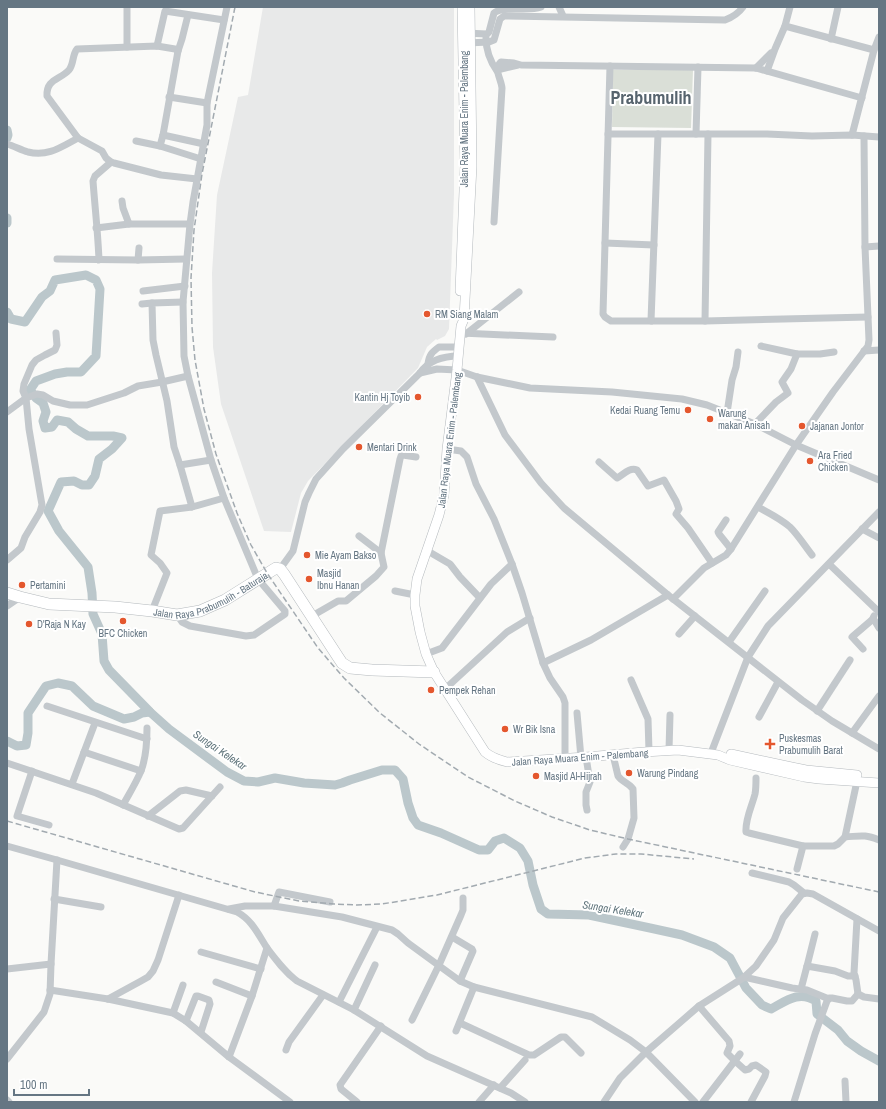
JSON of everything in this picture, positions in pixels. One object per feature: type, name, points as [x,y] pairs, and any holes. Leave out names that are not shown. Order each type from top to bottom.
[{"type":"highway","name":"Jalan Raya Prabumulih - Baturaja","points":[[7,593],[49,604],[99,606],[177,615],[200,611],[225,600],[276,568],[280,569],[284,574],[342,663],[350,668],[434,672]]},
{"type":"main road","name":"Jalan Raya Muara Enim - Palembang","points":[[462,7],[467,43],[465,166],[459,319],[463,331],[459,351],[447,449],[444,495],[439,515],[417,580],[415,595],[415,606],[420,632],[426,654],[434,672],[485,752],[490,756],[507,762],[584,758],[649,751],[690,750],[715,754],[730,760],[804,777],[819,779],[879,778]]},
{"type":"main road","name":"Jalan Raya Muara Enim - Palembang","points":[[466,33],[470,7]]},
{"type":"main road","name":"Jalan Raya Muara Enim - Palembang","points":[[856,778],[879,783]]},
{"type":"street","points":[[127,7],[127,46]]},
{"type":"street","points":[[177,615],[182,622],[190,626],[246,636],[254,635],[285,614],[285,611],[258,579],[224,498],[211,460],[184,356],[183,302],[190,224],[207,126],[207,103],[227,7]]},
{"type":"street","points":[[494,222],[502,88],[501,78],[490,61],[486,34],[489,32],[492,18],[496,11],[500,9],[534,9],[541,7]]},
{"type":"street","points":[[559,7],[563,16]]},
{"type":"street","points":[[467,43],[494,40],[500,19],[504,16],[725,20],[732,18],[743,7]]},
{"type":"street","points":[[767,71],[774,49],[785,26],[790,7]]},
{"type":"street","points":[[831,39],[838,7]]},
{"type":"street","points":[[157,46],[165,9],[188,15],[224,20]]},
{"type":"street","points":[[160,146],[178,51],[188,15]]},
{"type":"street","points":[[785,26],[874,50]]},
{"type":"street","points":[[466,33],[486,34]]},
{"type":"street","points":[[852,135],[879,36]]},
{"type":"street","points":[[178,51],[175,49],[157,46],[77,49],[74,53],[70,69],[47,87],[47,96],[78,138],[102,151],[106,158],[111,162],[161,175],[197,180]]},
{"type":"street","points":[[756,68],[774,49]]},
{"type":"street","points":[[497,70],[518,65],[756,68],[862,98]]},
{"type":"street","points":[[610,66],[603,314],[608,320],[705,321],[868,317]]},
{"type":"street","points":[[696,134],[698,67]]},
{"type":"street","points":[[169,97],[207,103]]},
{"type":"street","points":[[608,134],[766,134],[812,136],[852,135],[879,137]]},
{"type":"street","points":[[651,321],[658,134]]},
{"type":"street","points":[[705,321],[708,134]]},
{"type":"street","points":[[163,135],[204,144]]},
{"type":"street","points":[[543,663],[591,640],[671,597],[704,568],[726,555],[758,507],[796,445],[833,392],[868,346],[864,136]]},
{"type":"street","points":[[10,145],[28,152],[46,153],[78,138]]},
{"type":"street","points":[[136,141],[160,146],[201,159]]},
{"type":"street","points":[[99,260],[94,179],[95,176],[111,162]]},
{"type":"street","points":[[122,201],[122,208],[129,224]]},
{"type":"street","points":[[96,228],[129,224],[190,224]]},
{"type":"street","points":[[605,243],[654,245]]},
{"type":"street","points":[[865,247],[879,246]]},
{"type":"street","points":[[138,260],[139,248]]},
{"type":"street","points":[[57,259],[186,259]]},
{"type":"street","points":[[143,291],[185,286]]},
{"type":"street","points":[[463,331],[520,292]]},
{"type":"street","points":[[142,304],[183,302]]},
{"type":"street","points":[[152,303],[153,340],[167,401],[174,447],[192,507]]},
{"type":"street","points":[[463,331],[552,337]]},
{"type":"street","points":[[31,396],[23,392],[24,384],[30,369],[36,360],[55,350],[57,345],[56,333]]},
{"type":"street","points":[[761,346],[797,354],[820,354],[834,352]]},
{"type":"street","points":[[428,364],[431,354],[439,347],[459,351]]},
{"type":"street","points":[[864,351],[879,350]]},
{"type":"street","points":[[280,569],[293,551],[305,502],[316,479],[343,449],[428,364],[459,351]]},
{"type":"street","points":[[727,413],[738,352]]},
{"type":"street","points":[[755,424],[776,402],[788,393],[782,382],[791,369],[797,354]]},
{"type":"street","points":[[420,373],[437,369],[457,370],[477,377],[530,388],[612,392],[682,399],[707,405],[755,424],[796,445],[879,480]]},
{"type":"street","points":[[7,412],[31,396],[43,395],[53,401],[70,405],[87,405],[124,393],[138,386],[188,376]]},
{"type":"street","points":[[477,377],[505,435],[541,483],[564,508],[671,597],[778,682],[817,711],[879,749]]},
{"type":"street","points":[[7,560],[21,548],[40,512],[42,505],[29,430],[31,396]]},
{"type":"street","points":[[447,449],[462,451],[467,457],[476,484],[494,519],[512,564],[543,663],[550,678],[563,697],[565,703],[565,759]]},
{"type":"street","points":[[312,616],[338,601],[346,601],[376,576],[384,565],[381,553],[401,456],[416,457]]},
{"type":"street","points":[[180,465],[211,460]]},
{"type":"street","points":[[599,462],[617,478],[631,469],[634,469],[637,470],[648,486],[664,480],[679,509],[676,514],[712,562]]},
{"type":"street","points":[[152,611],[167,575],[166,571],[151,555],[160,511],[192,507],[224,498]]},
{"type":"street","points":[[758,507],[787,524],[812,555]]},
{"type":"street","points":[[715,754],[748,657],[768,626],[879,512]]},
{"type":"street","points":[[726,520],[718,532],[731,549]]},
{"type":"street","points":[[862,529],[879,538]]},
{"type":"street","points":[[359,536],[381,553]]},
{"type":"street","points":[[426,550],[450,564],[480,598]]},
{"type":"street","points":[[426,654],[442,648],[491,584],[512,564]]},
{"type":"street","points":[[828,564],[879,613],[852,637],[863,649]]},
{"type":"street","points":[[395,591],[415,595]]},
{"type":"street","points":[[729,642],[765,591]]},
{"type":"street","points":[[7,606],[20,597]]},
{"type":"street","points":[[679,634],[695,616]]},
{"type":"street","points":[[444,689],[507,632],[530,618]]},
{"type":"street","points":[[873,619],[879,628]]},
{"type":"street","points":[[817,711],[850,660]]},
{"type":"street","points":[[631,680],[648,720],[649,751]]},
{"type":"street","points":[[759,717],[778,682]]},
{"type":"street","points":[[852,733],[879,696]]},
{"type":"street","points":[[47,706],[147,739]]},
{"type":"street","points":[[577,713],[584,758],[590,782],[586,792],[587,810]]},
{"type":"street","points":[[669,750],[670,715]]},
{"type":"street","points":[[72,784],[95,723]]},
{"type":"street","points":[[123,804],[143,765],[147,728]]},
{"type":"street","points":[[84,752],[141,771]]},
{"type":"street","points":[[612,755],[618,776],[633,789],[634,818],[628,839],[623,847]]},
{"type":"street","points":[[7,763],[72,784],[180,829],[220,787]]},
{"type":"street","points":[[32,771],[16,815],[17,817],[49,825]]},
{"type":"street","points":[[756,778],[755,794],[749,814],[746,832],[803,846],[834,846],[845,837],[856,778]]},
{"type":"street","points":[[148,816],[177,792],[182,790],[212,796]]},
{"type":"street","points":[[845,837],[867,835],[879,840]]},
{"type":"street","points":[[7,846],[229,909],[244,916],[251,923],[289,975],[297,981],[382,1026],[427,1056],[497,1086],[525,1102]]},
{"type":"street","points":[[797,869],[803,846]]},
{"type":"street","points":[[7,1059],[44,1012],[46,1006],[50,990],[57,860]]},
{"type":"street","points":[[752,873],[794,884],[804,893],[813,894],[879,931]]},
{"type":"street","points":[[274,906],[279,892],[330,902]]},
{"type":"street","points":[[604,1102],[620,1078],[646,1052],[699,1006],[742,979],[756,966],[774,940],[783,918],[804,893]]},
{"type":"street","points":[[108,999],[145,979],[153,971],[179,895]]},
{"type":"street","points":[[412,1020],[452,937],[463,910],[463,898]]},
{"type":"street","points":[[54,899],[101,907]]},
{"type":"street","points":[[229,909],[245,906],[274,906],[342,917],[392,930],[460,981],[474,987],[592,1017],[630,1040],[646,1052],[695,1102]]},
{"type":"street","points":[[742,979],[807,990],[829,999],[832,998],[847,1002],[852,1001],[858,994],[854,973],[857,919]]},
{"type":"street","points":[[339,1002],[377,927]]},
{"type":"street","points":[[801,989],[815,934]]},
{"type":"street","points":[[452,937],[473,951],[460,981]]},
{"type":"street","points":[[229,1057],[268,948]]},
{"type":"street","points":[[201,952],[261,968]]},
{"type":"street","points":[[7,969],[51,964]]},
{"type":"street","points":[[354,1010],[375,964]]},
{"type":"street","points":[[807,966],[836,971],[848,976],[855,976]]},
{"type":"street","points":[[216,982],[252,996]]},
{"type":"street","points":[[173,1013],[183,985]]},
{"type":"street","points":[[456,1031],[474,987]]},
{"type":"street","points":[[50,990],[108,999],[173,1013],[201,1032],[229,1057],[290,1102]]},
{"type":"street","points":[[286,1050],[289,1042],[323,994]]},
{"type":"street","points":[[858,994],[864,997],[879,999]]},
{"type":"street","points":[[186,1021],[196,996],[209,1000],[210,1004],[201,1032]]},
{"type":"street","points":[[794,1102],[815,1034],[829,999]]},
{"type":"street","points":[[699,1006],[729,1041],[730,1046],[727,1053],[735,1061],[745,1070],[749,1070],[756,1064],[765,1070],[765,1076],[751,1102]]},
{"type":"street","points":[[460,1022],[530,1055],[534,1055],[561,1036],[565,1037],[581,1053]]},
{"type":"street","points":[[357,1102],[341,1089],[340,1085],[382,1026]]},
{"type":"street","points":[[704,1102],[740,1054]]},
{"type":"street","points":[[479,1102],[525,1060]]},
{"type":"street","points":[[845,1081],[846,1102]]},
{"type":"shaded area","points":[[263,7],[454,7],[454,194],[449,329],[445,336],[437,340],[436,339],[427,347],[418,368],[308,481],[301,493],[291,532],[264,531],[221,404],[213,347],[212,273],[217,195],[238,97],[248,95]]},
{"type":"shaded area","points":[[613,70],[693,70],[691,128],[612,127]]},
{"type":"waterway","name":"Sungai Kelekar","points":[[7,130],[7,138]]},
{"type":"waterway","name":"Sungai Kelekar","points":[[7,218],[7,223]]},
{"type":"waterway","name":"Sungai Kelekar","points":[[7,312],[11,319],[25,322],[42,297],[50,291],[55,280],[86,275],[96,280],[100,289],[96,356],[81,372],[55,374],[36,381],[30,390],[36,398],[43,403],[46,412],[43,421],[45,428],[52,427],[57,420],[68,422],[88,436],[113,436],[122,438],[112,449],[99,459],[95,476],[89,485],[82,485],[74,481],[61,482],[48,511],[59,531],[88,567],[92,593],[93,614],[102,634],[104,661],[109,670],[150,712],[169,729],[227,772],[244,781],[258,782],[275,778],[304,783],[335,785],[382,770],[395,770],[403,779],[408,803],[413,818],[418,825],[441,833],[479,850],[488,850],[495,841],[504,838],[520,848],[528,861],[533,885],[541,909],[548,914],[589,915],[682,935],[714,947],[730,958],[746,988],[762,1005],[771,1009],[793,998],[804,996],[810,998],[816,1001],[817,1014],[838,1030],[847,1041],[879,1061]]},
{"type":"waterway","points":[[7,741],[17,746],[26,745],[28,733],[28,713],[46,686],[58,683],[72,686],[93,706],[124,719],[150,712]]},
{"type":"railway","points":[[235,7],[202,174],[194,230],[191,278],[192,327],[195,360],[204,409],[216,454],[237,513],[251,545],[267,573],[318,648],[344,678],[380,713],[419,744],[468,777],[515,801],[552,817],[590,830],[879,892]]},
{"type":"railway","points":[[7,821],[255,892],[299,901],[334,904],[382,904],[437,895],[585,858],[616,854],[641,854],[694,859]]},
{"type":"place","name":"RM Siang Malam","points":[[427,314]]},
{"type":"place","name":"Kantin Hj Toyib","points":[[418,397]]},
{"type":"place","name":"Kedai Ruang Temu","points":[[688,410]]},
{"type":"place","name":"Warung makan Anisah","points":[[710,419]]},
{"type":"place","name":"Jajanan Jontor","points":[[802,426]]},
{"type":"place","name":"Mentari Drink","points":[[359,447]]},
{"type":"place","name":"Ara Fried Chicken","points":[[810,461]]},
{"type":"place","name":"Mie Ayam Bakso","points":[[307,555]]},
{"type":"place","name":"Masjid Ibnu Hanan","points":[[309,579]]},
{"type":"place","name":"Pertamini","points":[[22,585]]},
{"type":"place","name":"BFC Chicken","points":[[123,621]]},
{"type":"place","name":"D'Raja N Kay","points":[[29,624]]},
{"type":"place","name":"Pempek Rehan","points":[[431,690]]},
{"type":"place","name":"Wr Bik Isna","points":[[505,729]]},
{"type":"place","name":"Puskesmas Prabumulih Barat","points":[[770,744]]},
{"type":"place","name":"Warung Pindang","points":[[629,773]]},
{"type":"place","name":"Masjid Al-Hijrah","points":[[536,776]]},
{"type":"district","name":"Prabumulih","points":[[651,98]]}]
